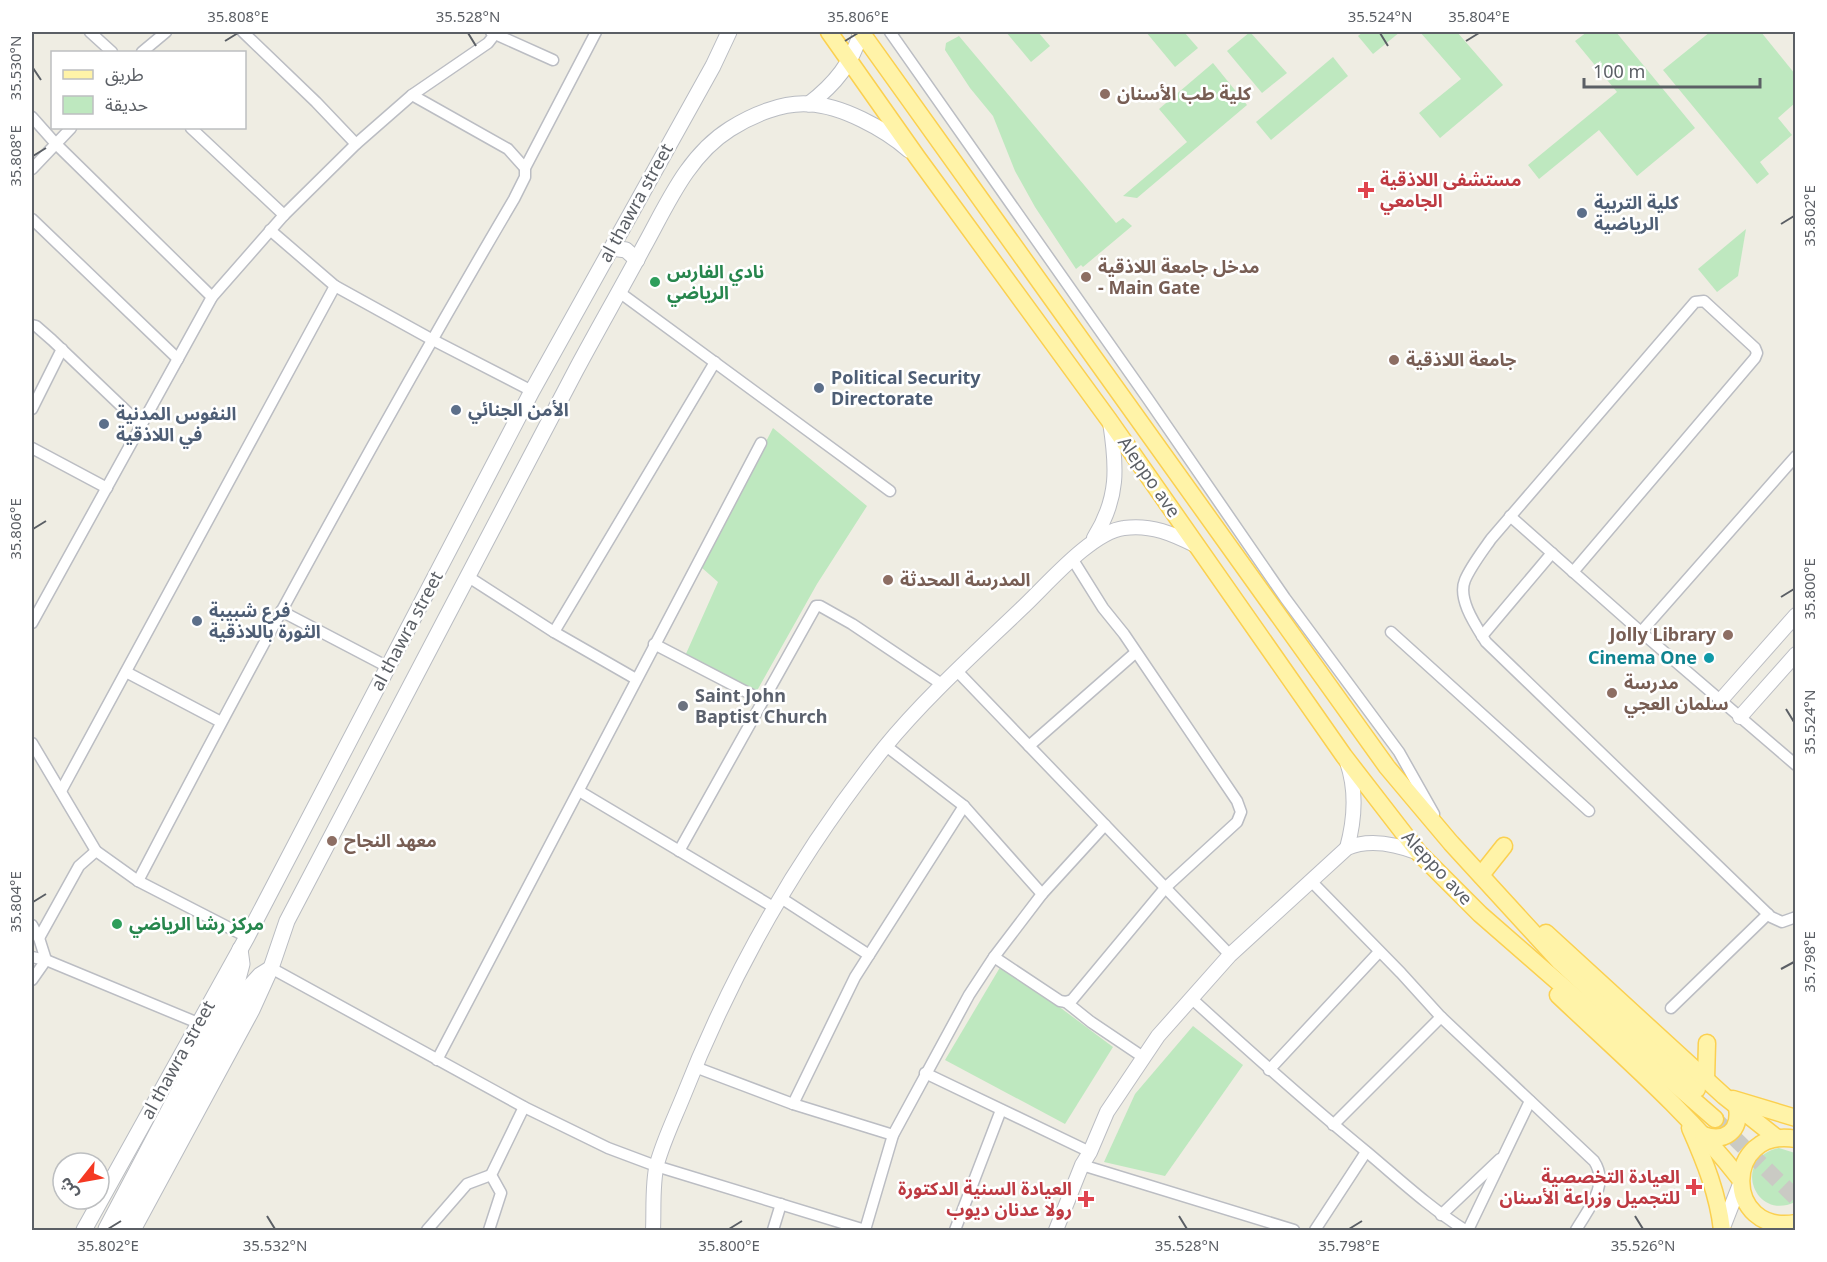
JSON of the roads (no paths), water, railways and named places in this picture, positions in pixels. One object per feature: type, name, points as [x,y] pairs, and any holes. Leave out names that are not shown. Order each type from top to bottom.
[{"type":"main road","name":"al thawra street","points":[[84,1230],[243,943],[532,391],[713,66],[729,32]]},
{"type":"main road","name":"Aleppo ave","points":[[829,32],[1109,420],[1344,756],[1419,853],[1480,914]]},
{"type":"main road","points":[[809,104],[832,85],[850,61],[861,32]]},
{"type":"main road","name":"Aleppo ave","points":[[861,32],[1387,767],[1451,843],[1503,899]]},
{"type":"main road","name":"al thawra street","points":[[133,1230],[252,1010],[272,968],[287,921],[467,576],[685,173],[713,142],[730,129],[768,111],[809,104],[859,119],[890,135],[917,157]]},
{"type":"main road","points":[[612,248],[626,250],[637,260]]},
{"type":"main road","points":[[1481,875],[1504,846]]},
{"type":"main road","points":[[1503,899],[1551,937],[1706,1080],[1724,1108],[1796,1118]]},
{"type":"main road","points":[[1503,899],[1560,962],[1724,1108],[1777,1138]]},
{"type":"main road","points":[[1480,914],[1738,1117],[1736,1126],[1721,1138],[1703,1135]]},
{"type":"main road","points":[[1480,914],[1513,951],[1703,1135],[1740,1182]]},
{"type":"main road","points":[[112,1230],[238,979],[242,964],[243,943]]},
{"type":"main road","points":[[112,1230],[250,986],[260,975],[272,968]]},
{"type":"main road","points":[[1706,1080],[1707,1043]]},
{"type":"main road","points":[[1685,1117],[1716,1194],[1722,1230]]},
{"type":"main road","points":[[1783,1226],[1760,1218],[1751,1210],[1744,1198],[1740,1182],[1742,1168],[1752,1151],[1768,1140],[1796,1139]]},
{"type":"street","points":[[90,32],[111,51]]},
{"type":"street","points":[[143,51],[166,32]]},
{"type":"street","points":[[243,32],[356,144]]},
{"type":"street","points":[[138,881],[281,611],[432,339],[514,199],[525,177],[525,168],[596,32]]},
{"type":"street","points":[[890,32],[1159,415],[1284,598],[1399,752],[1451,843]]},
{"type":"street","points":[[32,623],[212,297],[270,230],[356,144],[412,95],[488,43],[493,33],[553,60]]},
{"type":"street","points":[[412,95],[508,149],[525,168]]},
{"type":"street","points":[[32,117],[56,144],[212,297]]},
{"type":"street","points":[[32,170],[70,129]]},
{"type":"street","points":[[192,129],[284,216]]},
{"type":"street","points":[[32,219],[178,360]]},
{"type":"street","points":[[270,230],[335,286],[532,391]]},
{"type":"street","points":[[61,791],[335,286]]},
{"type":"street","points":[[619,292],[890,490]]},
{"type":"street","points":[[1573,572],[1755,358],[1757,353],[1755,348],[1704,301],[1695,302],[1491,539],[1465,581],[1463,593],[1476,627],[1486,642],[1768,914],[1782,922],[1796,917]]},
{"type":"street","points":[[32,325],[36,326],[140,424]]},
{"type":"street","points":[[32,409],[62,350]]},
{"type":"street","points":[[554,632],[715,363]]},
{"type":"street","points":[[1089,545],[1110,507],[1116,479],[1116,461],[1109,420]]},
{"type":"street","points":[[437,1060],[761,443]]},
{"type":"street","points":[[32,448],[107,488]]},
{"type":"street","points":[[1641,632],[1796,456]]},
{"type":"street","points":[[1510,516],[1796,765]]},
{"type":"street","points":[[653,1230],[656,1166],[694,1067],[745,962],[778,903],[846,798],[886,746],[957,670],[1089,545],[1107,533],[1124,528],[1143,527],[1167,531],[1197,546]]},
{"type":"street","points":[[1482,636],[1551,554]]},
{"type":"street","points":[[1066,1002],[1076,996],[1100,964],[1144,916],[1166,887],[1237,822],[1241,812],[1237,801],[1124,634],[1103,608],[1073,560]]},
{"type":"street","points":[[467,576],[554,632],[636,679]]},
{"type":"street","points":[[679,851],[816,606],[852,624],[943,685]]},
{"type":"street","points":[[281,611],[388,667]]},
{"type":"street","points":[[1720,701],[1796,615]]},
{"type":"street","points":[[1391,632],[1589,811]]},
{"type":"street","points":[[654,644],[762,700]]},
{"type":"street","points":[[1029,746],[1135,653]]},
{"type":"street","points":[[1740,717],[1796,654]]},
{"type":"street","points":[[957,670],[1230,955]]},
{"type":"street","points":[[126,672],[221,722]]},
{"type":"street","points":[[32,743],[96,851],[138,881],[243,943]]},
{"type":"street","points":[[886,746],[964,806],[1041,894]]},
{"type":"street","points":[[1344,756],[1352,778],[1354,802],[1354,818],[1347,848]]},
{"type":"street","points":[[579,791],[679,851],[778,903],[869,955]]},
{"type":"street","points":[[793,1104],[855,977],[964,806]]},
{"type":"street","points":[[272,968],[524,1107],[608,1148],[656,1166],[865,1230],[893,1135],[969,995],[1041,894],[1105,825]]},
{"type":"street","points":[[1056,1230],[1082,1165],[1107,1112],[1158,1036],[1230,955],[1347,848],[1358,843],[1383,843],[1419,853]]},
{"type":"street","points":[[39,938],[79,866],[96,851]]},
{"type":"street","points":[[1311,881],[1441,1017],[1598,1167],[1600,1187],[1576,1230]]},
{"type":"street","points":[[1671,1008],[1768,914]]},
{"type":"street","points":[[32,925],[46,960]]},
{"type":"street","points":[[1269,1070],[1379,952]]},
{"type":"street","points":[[32,957],[46,960],[198,1023]]},
{"type":"street","points":[[994,957],[1060,1001],[1066,1002],[1143,1057]]},
{"type":"street","points":[[32,980],[46,960]]},
{"type":"street","points":[[1191,998],[1333,1125],[1442,1215],[1466,1230],[1530,1101]]},
{"type":"street","points":[[1333,1125],[1441,1017]]},
{"type":"street","points":[[694,1067],[793,1104],[893,1135]]},
{"type":"street","points":[[925,1073],[1090,1152]]},
{"type":"street","points":[[427,1230],[467,1184],[491,1175],[524,1107]]},
{"type":"street","points":[[955,1230],[1001,1110]]},
{"type":"street","points":[[1315,1230],[1366,1152]]},
{"type":"street","points":[[1442,1215],[1504,1155]]},
{"type":"street","points":[[1082,1165],[1294,1230]]},
{"type":"street","points":[[489,1230],[501,1193],[491,1175]]},
{"type":"street","points":[[1722,1230],[1740,1182]]},
{"type":"street","points":[[773,1230],[781,1204]]},
{"type":"tunnel","points":[[1715,1119],[1796,1198]]},
{"type":"place","name":"كلية طب الأسنان","points":[[1105,94]]},
{"type":"place","name":"مستشفى اللاذقية الجامعي","points":[[1366,190]]},
{"type":"place","name":"كلية التربية الرياضية","points":[[1582,213]]},
{"type":"place","name":"مدخل جامعة اللاذقية - Main Gate","points":[[1086,277]]},
{"type":"place","name":"نادي الفارس الرياضي","points":[[655,282]]},
{"type":"place","name":"جامعة اللاذقية","points":[[1394,360]]},
{"type":"place","name":"Political Security Directorate","points":[[819,388]]},
{"type":"place","name":"الأمن الجنائي","points":[[456,410]]},
{"type":"place","name":"النفوس المدنية في اللاذقية","points":[[104,424]]},
{"type":"place","name":"المدرسة المحدثة","points":[[888,580]]},
{"type":"place","name":"فرع شبيبة الثورة باللاذقية","points":[[197,621]]},
{"type":"place","name":"Jolly Library","points":[[1728,635]]},
{"type":"place","name":"Cinema One","points":[[1709,658]]},
{"type":"place","name":"مدرسة سلمان العجي","points":[[1612,693]]},
{"type":"place","name":"Saint John Baptist Church","points":[[683,706]]},
{"type":"place","name":"معهد النجاح","points":[[332,841]]},
{"type":"place","name":"مركز رشا الرياضي","points":[[117,924]]},
{"type":"place","name":"العيادة التخصصية للتجميل وزراعة الأسنان","points":[[1694,1187]]},
{"type":"place","name":"العيادة السنية الدكتورة رولا عدنان ديوب","points":[[1086,1199]]}]
